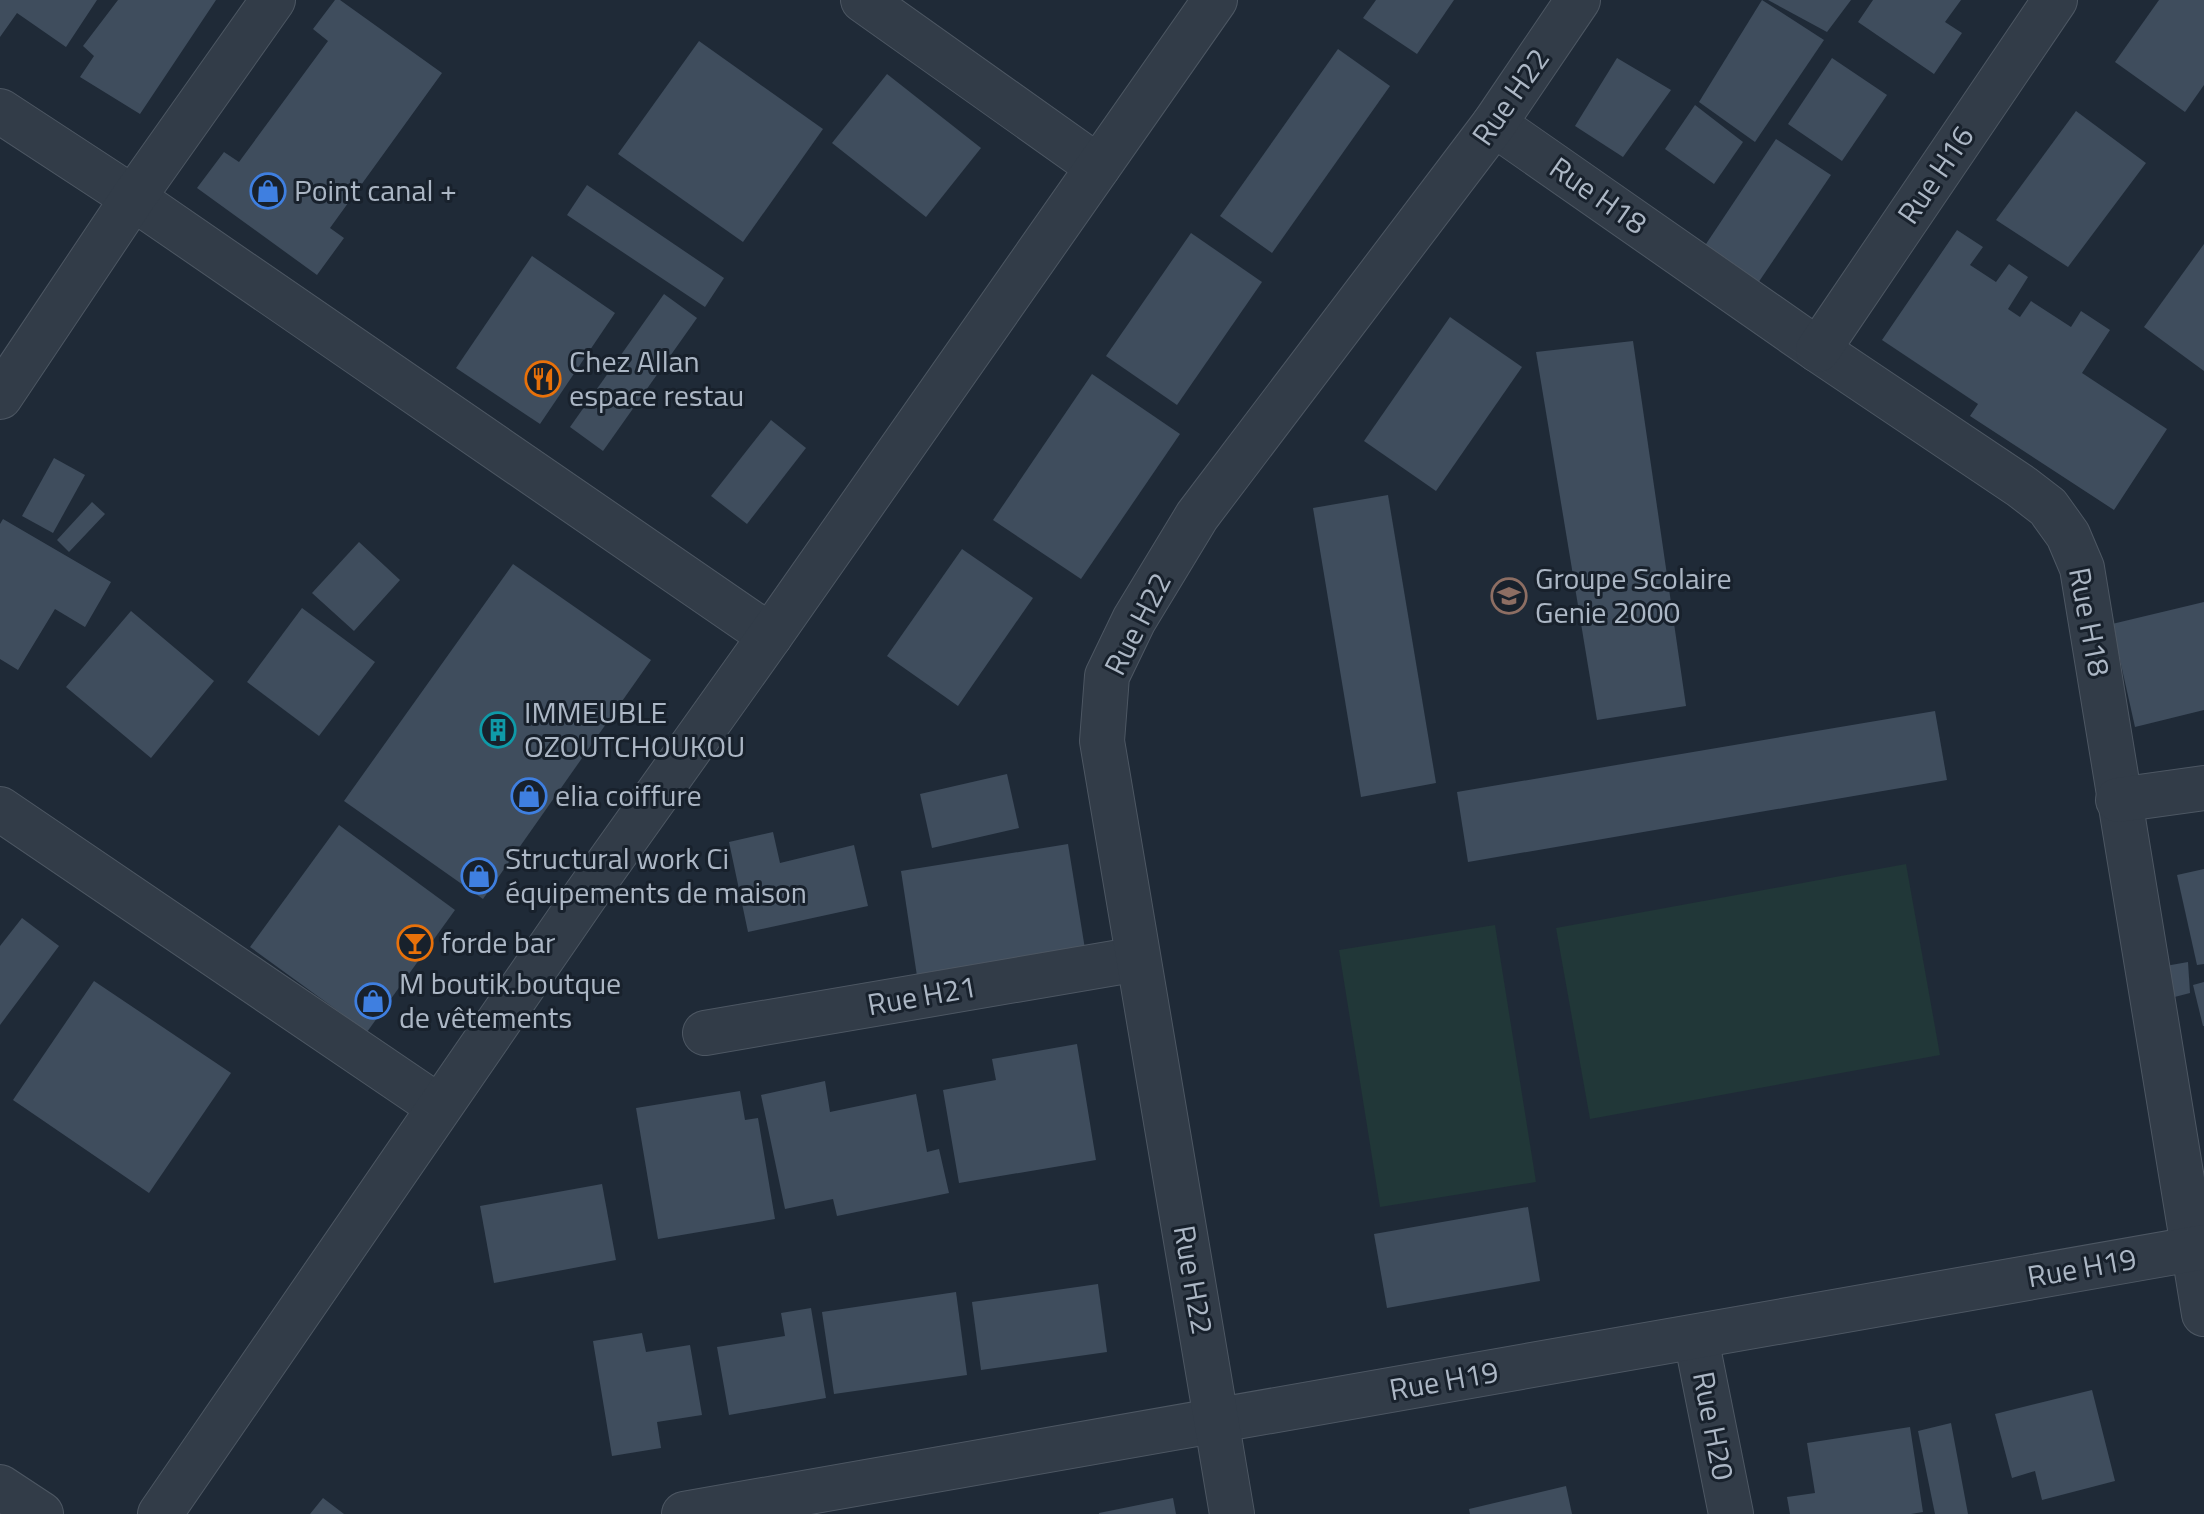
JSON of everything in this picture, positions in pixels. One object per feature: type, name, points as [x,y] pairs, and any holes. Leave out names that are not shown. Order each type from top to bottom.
[{"type":"street","points":[[0,397],[133,198],[273,0]]},
{"type":"street","points":[[863,0],[1098,167]]},
{"type":"street","points":[[160,1514],[585,896],[1215,0]]},
{"type":"street","name":"Rue H22","points":[[1232,1514],[1102,741],[1107,676],[1134,620],[1197,516],[1494,124],[1578,0]]},
{"type":"street","name":"Rue H16","points":[[1818,350],[2055,0]]},
{"type":"street","points":[[0,111],[133,198],[770,636]]},
{"type":"street","name":"Rue H18","points":[[1494,124],[1818,350],[2022,487],[2048,507],[2068,535],[2082,568],[2118,800],[2198,1248],[2204,1314]]},
{"type":"street","points":[[2118,800],[2204,788]]},
{"type":"street","points":[[0,809],[439,1107]]},
{"type":"street","name":"Rue H21","points":[[705,1033],[1138,959]]},
{"type":"street","name":"Rue H19","points":[[684,1514],[2198,1248]]},
{"type":"street","name":"Rue H20","points":[[1696,1338],[1731,1514]]},
{"type":"street","points":[[0,1487],[41,1514]]},
{"type":"green space","points":[[1906,864],[1940,1055],[1590,1119],[1556,928]]},
{"type":"green space","points":[[1495,925],[1536,1182],[1380,1207],[1339,950]]},
{"type":"building","points":[[0,0],[97,0],[66,47],[17,13],[0,37]]},
{"type":"building","points":[[118,0],[216,0],[140,114],[80,77],[94,56],[83,46]]},
{"type":"building","points":[[335,0],[340,0],[442,73],[330,228],[344,238],[317,275],[197,188],[224,152],[239,162],[328,41],[313,29]]},
{"type":"building","points":[[1376,0],[1454,0],[1417,54],[1363,18]]},
{"type":"building","points":[[1762,0],[1824,40],[1755,142],[1699,102]]},
{"type":"building","points":[[1768,0],[1851,0],[1827,32]]},
{"type":"building","points":[[1873,0],[1961,0],[1945,22],[1962,33],[1934,74],[1858,22]]},
{"type":"building","points":[[2159,0],[2204,0],[2204,85],[2185,112],[2115,62]]},
{"type":"building","points":[[699,41],[823,129],[743,242],[618,154]]},
{"type":"building","points":[[1338,49],[1390,86],[1272,253],[1220,216]]},
{"type":"building","points":[[1617,58],[1671,90],[1623,157],[1575,126]]},
{"type":"building","points":[[1832,58],[1887,95],[1842,161],[1788,124]]},
{"type":"building","points":[[887,74],[981,148],[926,217],[832,143]]},
{"type":"building","points":[[1695,105],[1743,142],[1714,184],[1665,149]]},
{"type":"building","points":[[2076,111],[2146,163],[2068,267],[1996,220]]},
{"type":"building","points":[[1776,139],[1831,175],[1754,289],[1700,253]]},
{"type":"building","points":[[587,185],[724,278],[705,307],[567,215]]},
{"type":"building","points":[[1957,230],[1983,247],[1970,265],[1996,282],[2009,264],[2028,277],[2008,309],[2020,317],[2031,301],[2071,327],[2081,311],[2110,330],[2082,373],[2167,429],[2114,510],[1970,416],[1978,404],[1882,340]]},
{"type":"building","points":[[1191,233],[1262,282],[1177,405],[1106,356]]},
{"type":"building","points":[[2204,244],[2204,371],[2144,327]]},
{"type":"building","points":[[532,256],[615,313],[540,424],[456,368]]},
{"type":"building","points":[[664,294],[697,318],[603,451],[570,427]]},
{"type":"building","points":[[1450,317],[1522,367],[1436,491],[1364,441]]},
{"type":"building","points":[[1633,341],[1686,706],[1597,720],[1536,352]]},
{"type":"building","points":[[1092,374],[1180,434],[1081,579],[993,520]]},
{"type":"building","points":[[771,420],[806,448],[747,524],[711,496]]},
{"type":"building","points":[[54,458],[85,475],[53,533],[22,516]]},
{"type":"building","points":[[1388,495],[1436,783],[1361,797],[1313,508]]},
{"type":"building","points":[[92,502],[105,514],[69,552],[57,540]]},
{"type":"building","points":[[3,519],[111,582],[85,627],[55,609],[18,670],[0,659],[0,524]]},
{"type":"building","points":[[359,542],[400,580],[354,631],[312,593]]},
{"type":"building","points":[[962,549],[1033,598],[958,706],[887,656]]},
{"type":"building","name":"IMMEUBLE OZOUTCHOUKOU","points":[[513,564],[651,660],[483,899],[344,801]]},
{"type":"building","points":[[2204,602],[2204,710],[2135,727],[2112,624]]},
{"type":"building","points":[[302,608],[375,662],[319,736],[247,682]]},
{"type":"building","points":[[131,611],[214,681],[151,758],[66,687]]},
{"type":"building","points":[[1935,711],[1947,780],[1468,862],[1457,792]]},
{"type":"building","points":[[1007,774],[1019,828],[932,848],[920,794]]},
{"type":"building","points":[[339,825],[455,910],[367,1032],[250,947]]},
{"type":"building","points":[[773,832],[780,863],[854,845],[868,906],[748,932],[729,842]]},
{"type":"building","points":[[1068,844],[1085,949],[917,976],[901,871]]},
{"type":"building","points":[[2204,869],[2204,964],[2197,965],[2177,875]]},
{"type":"building","points":[[22,918],[59,946],[0,1025],[0,946]]},
{"type":"building","points":[[2188,962],[2190,993],[2159,1001],[2154,968]]},
{"type":"building","points":[[94,981],[231,1073],[149,1193],[13,1100]]},
{"type":"building","points":[[2204,982],[2204,1026],[2203,1026],[2193,985]]},
{"type":"building","points":[[1077,1044],[1096,1160],[959,1183],[943,1090],[996,1080],[992,1059]]},
{"type":"building","points":[[825,1081],[830,1112],[916,1094],[927,1152],[939,1149],[949,1193],[837,1216],[833,1199],[785,1209],[761,1095]]},
{"type":"building","points":[[740,1091],[745,1120],[758,1118],[775,1219],[658,1239],[636,1108]]},
{"type":"building","points":[[602,1184],[616,1260],[494,1283],[480,1206]]},
{"type":"building","points":[[1528,1207],[1540,1281],[1387,1308],[1374,1234]]},
{"type":"building","points":[[1098,1284],[1107,1352],[981,1370],[972,1302]]},
{"type":"building","points":[[956,1292],[967,1375],[834,1394],[822,1312]]},
{"type":"building","points":[[811,1308],[826,1398],[729,1415],[717,1347],[785,1336],[781,1313]]},
{"type":"building","points":[[642,1333],[646,1352],[690,1345],[702,1415],[657,1422],[661,1448],[612,1456],[593,1341]]},
{"type":"building","points":[[2092,1390],[2115,1481],[2042,1500],[2035,1471],[2012,1478],[1995,1414]]},
{"type":"building","points":[[1951,1423],[1968,1514],[1935,1514],[1918,1431]]},
{"type":"building","points":[[1910,1427],[1923,1512],[1790,1514],[1787,1497],[1815,1493],[1807,1443]]},
{"type":"building","points":[[1566,1486],[1572,1514],[1470,1514],[1469,1509]]},
{"type":"building","points":[[323,1498],[344,1514],[310,1514]]},
{"type":"building","points":[[1173,1498],[1176,1514],[1099,1514],[1099,1513]]},
{"type":"place","name":"Point canal +","points":[[268,191]]},
{"type":"place","name":"Chez Allan espace restau","points":[[543,379]]},
{"type":"place","name":"Groupe Scolaire Genie 2000","points":[[1509,596]]},
{"type":"place","name":"IMMEUBLE OZOUTCHOUKOU","points":[[498,730]]},
{"type":"place","name":"elia coiffure","points":[[529,796]]},
{"type":"place","name":"Structural work Ci équipements de maison","points":[[479,876]]},
{"type":"place","name":"forde bar","points":[[415,943]]},
{"type":"place","name":"M boutik.boutque de vêtements","points":[[373,1001]]}]
